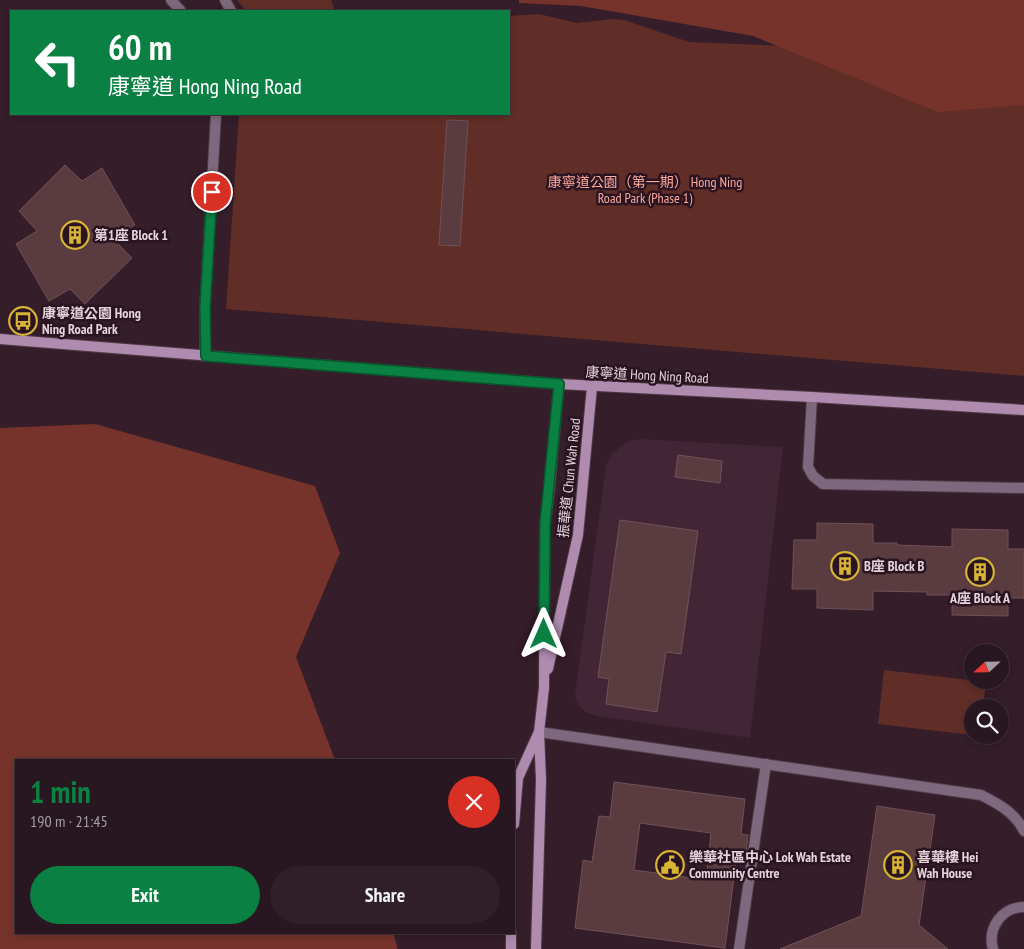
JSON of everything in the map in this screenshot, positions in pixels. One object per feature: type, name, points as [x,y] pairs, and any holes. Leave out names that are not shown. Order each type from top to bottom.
[{"type":"main road","name":"康寧道 Hong Ning Road","points":[[0,339],[592,387],[812,397],[1024,410]]},
{"type":"main road","name":"振華道 Chun Wah Road","points":[[544,688],[545,524],[559,384]]},
{"type":"main road","name":"振華道 Chun Wah Road","points":[[536,949],[541,780],[539,732],[544,688],[578,535],[592,387]]},
{"type":"main road","name":"振華道 Chun Wah Road","points":[[515,812],[518,778],[539,732]]},
{"type":"main road","points":[[511,934],[511,949]]},
{"type":"street","points":[[171,0],[180,10]]},
{"type":"street","points":[[206,356],[205,308],[216,115]]},
{"type":"street","points":[[812,397],[808,467],[813,476],[823,484],[1024,488]]},
{"type":"street","points":[[539,732],[981,796],[1002,806],[1020,822],[1024,831]]},
{"type":"street","points":[[739,949],[766,764]]},
{"type":"street","points":[[993,949],[991,936],[999,917],[1017,907],[1024,907]]},
{"type":"shaded area","points":[[519,0],[1024,0],[1024,105],[938,112],[753,36],[581,6],[519,3]]},
{"type":"shaded area","points":[[95,424],[315,486],[340,553],[296,657],[335,759],[15,759],[15,934],[394,934],[398,949],[0,949],[0,428]]},
{"type":"shaded area","points":[[638,439],[783,447],[750,738],[598,716],[587,713],[578,705],[575,694],[606,466],[612,454],[625,443]]},
{"type":"green space","points":[[237,0],[331,0],[335,10],[245,10]]},
{"type":"green space","name":"康寧道公園（第一期） Hong Ning Road Park (Phase 1)","points":[[539,14],[577,23],[613,19],[624,20],[689,42],[790,46],[1024,69],[1024,376],[226,309],[239,115],[510,115],[510,16]]},
{"type":"green space","points":[[884,670],[964,679],[964,689],[985,689],[984,699],[964,699],[964,734],[878,724]]},
{"type":"building","points":[[447,120],[468,121],[460,246],[439,245]]},
{"type":"building","name":"第1座 Block 1","points":[[65,165],[82,181],[102,168],[135,225],[112,238],[132,258],[85,304],[70,289],[49,301],[16,244],[37,231],[19,211]]},
{"type":"building","points":[[678,455],[722,461],[720,483],[675,477]]},
{"type":"building","points":[[620,520],[698,531],[681,654],[666,652],[657,712],[606,704],[609,679],[598,677]]},
{"type":"building","points":[[817,523],[873,524],[873,543],[897,543],[897,545],[952,547],[952,529],[1008,530],[1008,549],[1024,549],[1024,598],[1008,598],[1008,616],[952,615],[952,595],[927,595],[927,592],[873,591],[873,610],[817,608],[817,589],[792,589],[794,540],[817,540]]},
{"type":"building","name":"樂華社區中心 Lok Wah Estate Community Centre","points":[[614,782],[745,799],[741,834],[748,835],[745,862],[736,861],[725,948],[575,928],[583,860],[592,862],[599,816],[610,817]],"holes":[[[640,823],[711,833],[706,880],[634,870]]]},
{"type":"building","name":"喜華樓 Hei Wah House","points":[[877,806],[935,815],[919,925],[948,949],[780,949],[861,916]]},
{"type":"place","name":"第1座 Block 1","points":[[75,235]]},
{"type":"place","name":"康寧道公園 Hong Ning Road Park","points":[[23,321]]},
{"type":"place","name":"B座 Block B","points":[[845,566]]},
{"type":"place","name":"A座 Block A","points":[[980,572]]},
{"type":"place","name":"樂華社區中心 Lok Wah Estate Community Centre","points":[[670,865]]},
{"type":"place","name":"喜華樓 Hei Wah House","points":[[898,865]]},
{"type":"route","points":[[212,192],[205,308],[206,356],[559,384],[545,524],[544,634]]}]
